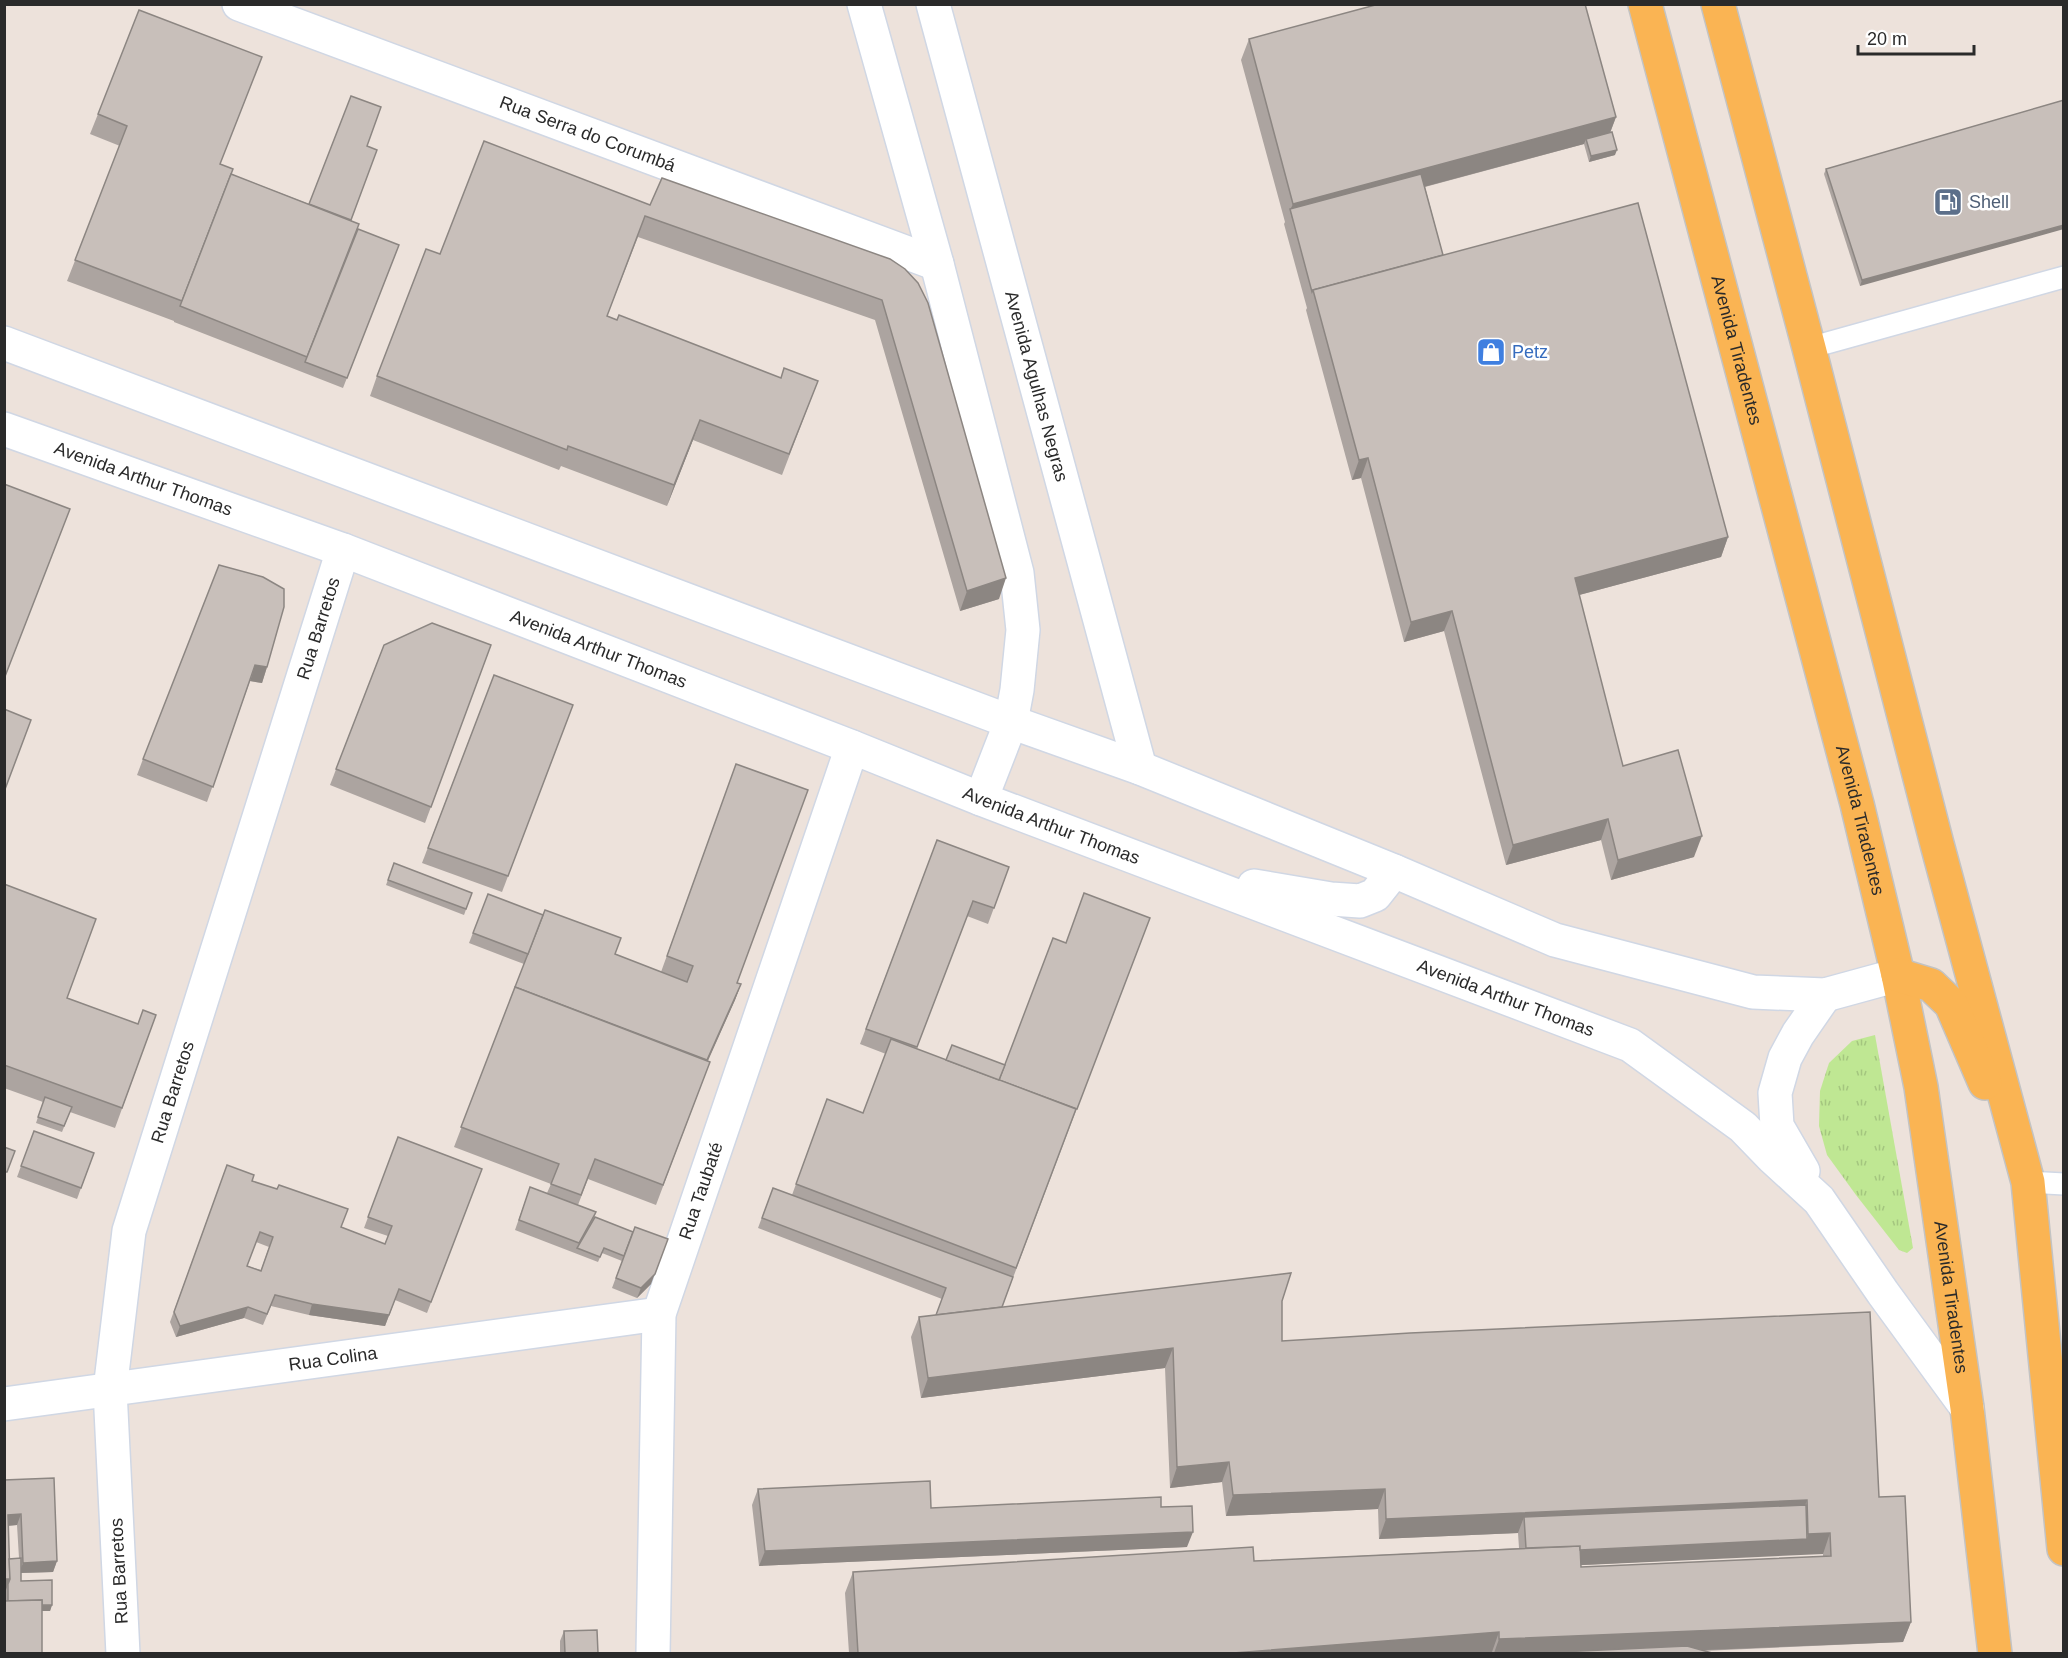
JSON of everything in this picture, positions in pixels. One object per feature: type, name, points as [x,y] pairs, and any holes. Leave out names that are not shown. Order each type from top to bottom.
[{"type":"main road","name":"Avenida Tiradentes","points":[[1645,4],[1857,804],[1898,975],[1921,1087],[1967,1408],[1995,1653]]},
{"type":"main road","points":[[1718,4],[1937,844],[2028,1182],[2064,1549]]},
{"type":"main road","points":[[1898,975],[1931,985],[1951,1004],[2028,1182]]},
{"type":"street","name":"Rua Serra do Corumbá","points":[[238,4],[305,16],[937,264]]},
{"type":"street","points":[[864,4],[937,264],[1017,573],[1023,630],[1011,722],[981,799]]},
{"type":"street","name":"Avenida Agulhas Negras","points":[[933,4],[1140,768]]},
{"type":"street","points":[[4,343],[1011,722],[1140,768],[1394,871],[1555,940],[1753,992],[1825,995],[1898,975]]},
{"type":"street","name":"Avenida Arthur Thomas","points":[[4,429],[343,550],[981,799],[1630,1045],[1743,1127],[1819,1200],[1967,1408]]},
{"type":"street","name":"Rua Barretos","points":[[123,1653],[110,1390],[129,1230],[343,550]]},
{"type":"street","name":"Rua Taubaté","points":[[653,1653],[659,1314],[852,747]]},
{"type":"street","points":[[1185,875],[1331,899],[1360,901],[1375,895],[1394,871]]},
{"type":"street","points":[[1819,1200],[1777,1126],[1775,1093],[1785,1058],[1798,1034],[1825,995]]},
{"type":"street","name":"Rua Colina","points":[[4,1404],[659,1314]]},
{"type":"lane","points":[[1809,348],[2064,277]]},
{"type":"lane","points":[[2028,1182],[2064,1184]]},
{"type":"green space","points":[[1875,1035],[1913,1248],[1907,1253],[1899,1250],[1827,1155],[1819,1126],[1820,1091],[1829,1063],[1852,1041]]},
{"type":"building","points":[[1379,4],[1585,4],[1616,117],[1293,204],[1249,39]]},
{"type":"building","points":[[139,10],[262,57],[220,164],[233,169],[182,301],[75,260],[127,126],[98,114]]},
{"type":"building","points":[[351,96],[381,107],[367,146],[377,150],[351,220],[309,204]]},
{"type":"building","name":"Shell","points":[[2064,100],[2064,225],[1862,280],[1826,169]]},
{"type":"building","points":[[1612,132],[1617,150],[1591,156],[1586,139]]},
{"type":"building","points":[[484,141],[650,205],[662,178],[890,259],[905,269],[918,283],[928,303],[1006,578],[967,591],[882,300],[645,216],[607,316],[617,320],[619,315],[781,378],[784,368],[818,381],[789,454],[700,420],[674,485],[568,446],[567,450],[377,376],[426,249],[440,254]]},
{"type":"building","points":[[231,174],[359,224],[307,357],[180,306]]},
{"type":"building","points":[[1421,174],[1443,255],[1312,292],[1290,209]]},
{"type":"building","points":[[1638,203],[1728,537],[1575,578],[1623,766],[1678,750],[1702,836],[1618,860],[1608,819],[1513,845],[1452,611],[1411,622],[1368,458],[1359,460],[1313,290]]},
{"type":"building","points":[[358,229],[399,245],[347,378],[305,362]]},
{"type":"building","points":[[4,484],[70,509],[4,679]]},
{"type":"building","points":[[219,565],[263,577],[284,589],[284,607],[267,667],[255,665],[213,787],[143,759]]},
{"type":"building","points":[[432,623],[491,645],[431,807],[336,769],[384,645]]},
{"type":"building","points":[[494,675],[573,705],[508,876],[428,848]]},
{"type":"building","points":[[4,709],[31,720],[4,792]]},
{"type":"building","points":[[736,764],[808,790],[737,983],[741,984],[707,1060],[515,987],[545,910],[621,938],[615,954],[687,982],[693,966],[667,956]]},
{"type":"building","points":[[937,840],[1009,867],[994,908],[973,901],[917,1047],[866,1029]]},
{"type":"building","points":[[394,863],[472,893],[466,909],[388,880]]},
{"type":"building","points":[[4,884],[96,919],[67,998],[138,1024],[143,1010],[156,1015],[122,1108],[4,1065]]},
{"type":"building","points":[[1084,893],[1150,918],[1077,1109],[999,1080],[1053,938],[1066,943]]},
{"type":"building","points":[[488,894],[543,915],[528,954],[473,933]]},
{"type":"building","points":[[515,987],[710,1062],[663,1185],[595,1159],[581,1195],[551,1184],[559,1164],[461,1127]]},
{"type":"building","points":[[891,1039],[1076,1109],[1016,1268],[796,1184],[827,1099],[863,1113]]},
{"type":"building","points":[[952,1045],[1005,1065],[999,1080],[946,1060]]},
{"type":"building","points":[[45,1097],[72,1107],[64,1126],[38,1117]]},
{"type":"building","points":[[34,1131],[94,1153],[81,1188],[21,1166]]},
{"type":"building","points":[[398,1137],[482,1169],[431,1302],[399,1289],[389,1315],[312,1304],[275,1295],[267,1314],[248,1307],[180,1326],[174,1312],[227,1165],[254,1175],[252,1181],[277,1189],[279,1185],[348,1209],[341,1227],[385,1244],[392,1226],[368,1217]],"holes":[[[260,1232],[273,1237],[261,1271],[247,1266]]]},
{"type":"building","points":[[4,1147],[15,1151],[7,1172],[4,1172]]},
{"type":"building","points":[[530,1187],[596,1212],[579,1243],[519,1220]]},
{"type":"building","points":[[773,1188],[1013,1277],[1002,1307],[936,1315],[946,1288],[762,1218]]},
{"type":"building","points":[[595,1217],[633,1232],[624,1256],[604,1248],[600,1257],[577,1248]]},
{"type":"building","points":[[635,1227],[668,1239],[655,1274],[641,1288],[616,1278]]},
{"type":"building","points":[[1291,1273],[1282,1301],[1282,1341],[1870,1312],[1879,1497],[1905,1496],[1911,1622],[1499,1639],[1499,1632],[1233,1653],[858,1653],[853,1572],[1253,1547],[1254,1561],[1580,1546],[1581,1567],[1831,1556],[1830,1533],[1808,1534],[1807,1500],[1386,1519],[1385,1489],[1233,1495],[1229,1462],[1177,1467],[1173,1348],[928,1378],[919,1317]]},
{"type":"building","points":[[54,1478],[57,1561],[23,1563],[21,1514],[8,1515],[10,1579],[4,1579],[4,1480]]},
{"type":"building","points":[[930,1481],[931,1508],[1161,1497],[1161,1507],[1192,1506],[1193,1532],[765,1551],[758,1489]]},
{"type":"building","points":[[1806,1505],[1807,1539],[1580,1550],[1580,1546],[1526,1548],[1524,1517]]},
{"type":"building","points":[[21,1558],[21,1581],[52,1580],[52,1605],[42,1605],[42,1600],[8,1601],[9,1559]]},
{"type":"building","points":[[42,1600],[42,1653],[4,1653],[4,1601]]},
{"type":"building","points":[[597,1630],[598,1653],[565,1653],[564,1631]]},
{"type":"building","points":[[1687,1646],[1712,1653],[1539,1653]]},
{"type":"place","name":"Shell","points":[[1948,202]]},
{"type":"place","name":"Petz","points":[[1491,352]]}]
